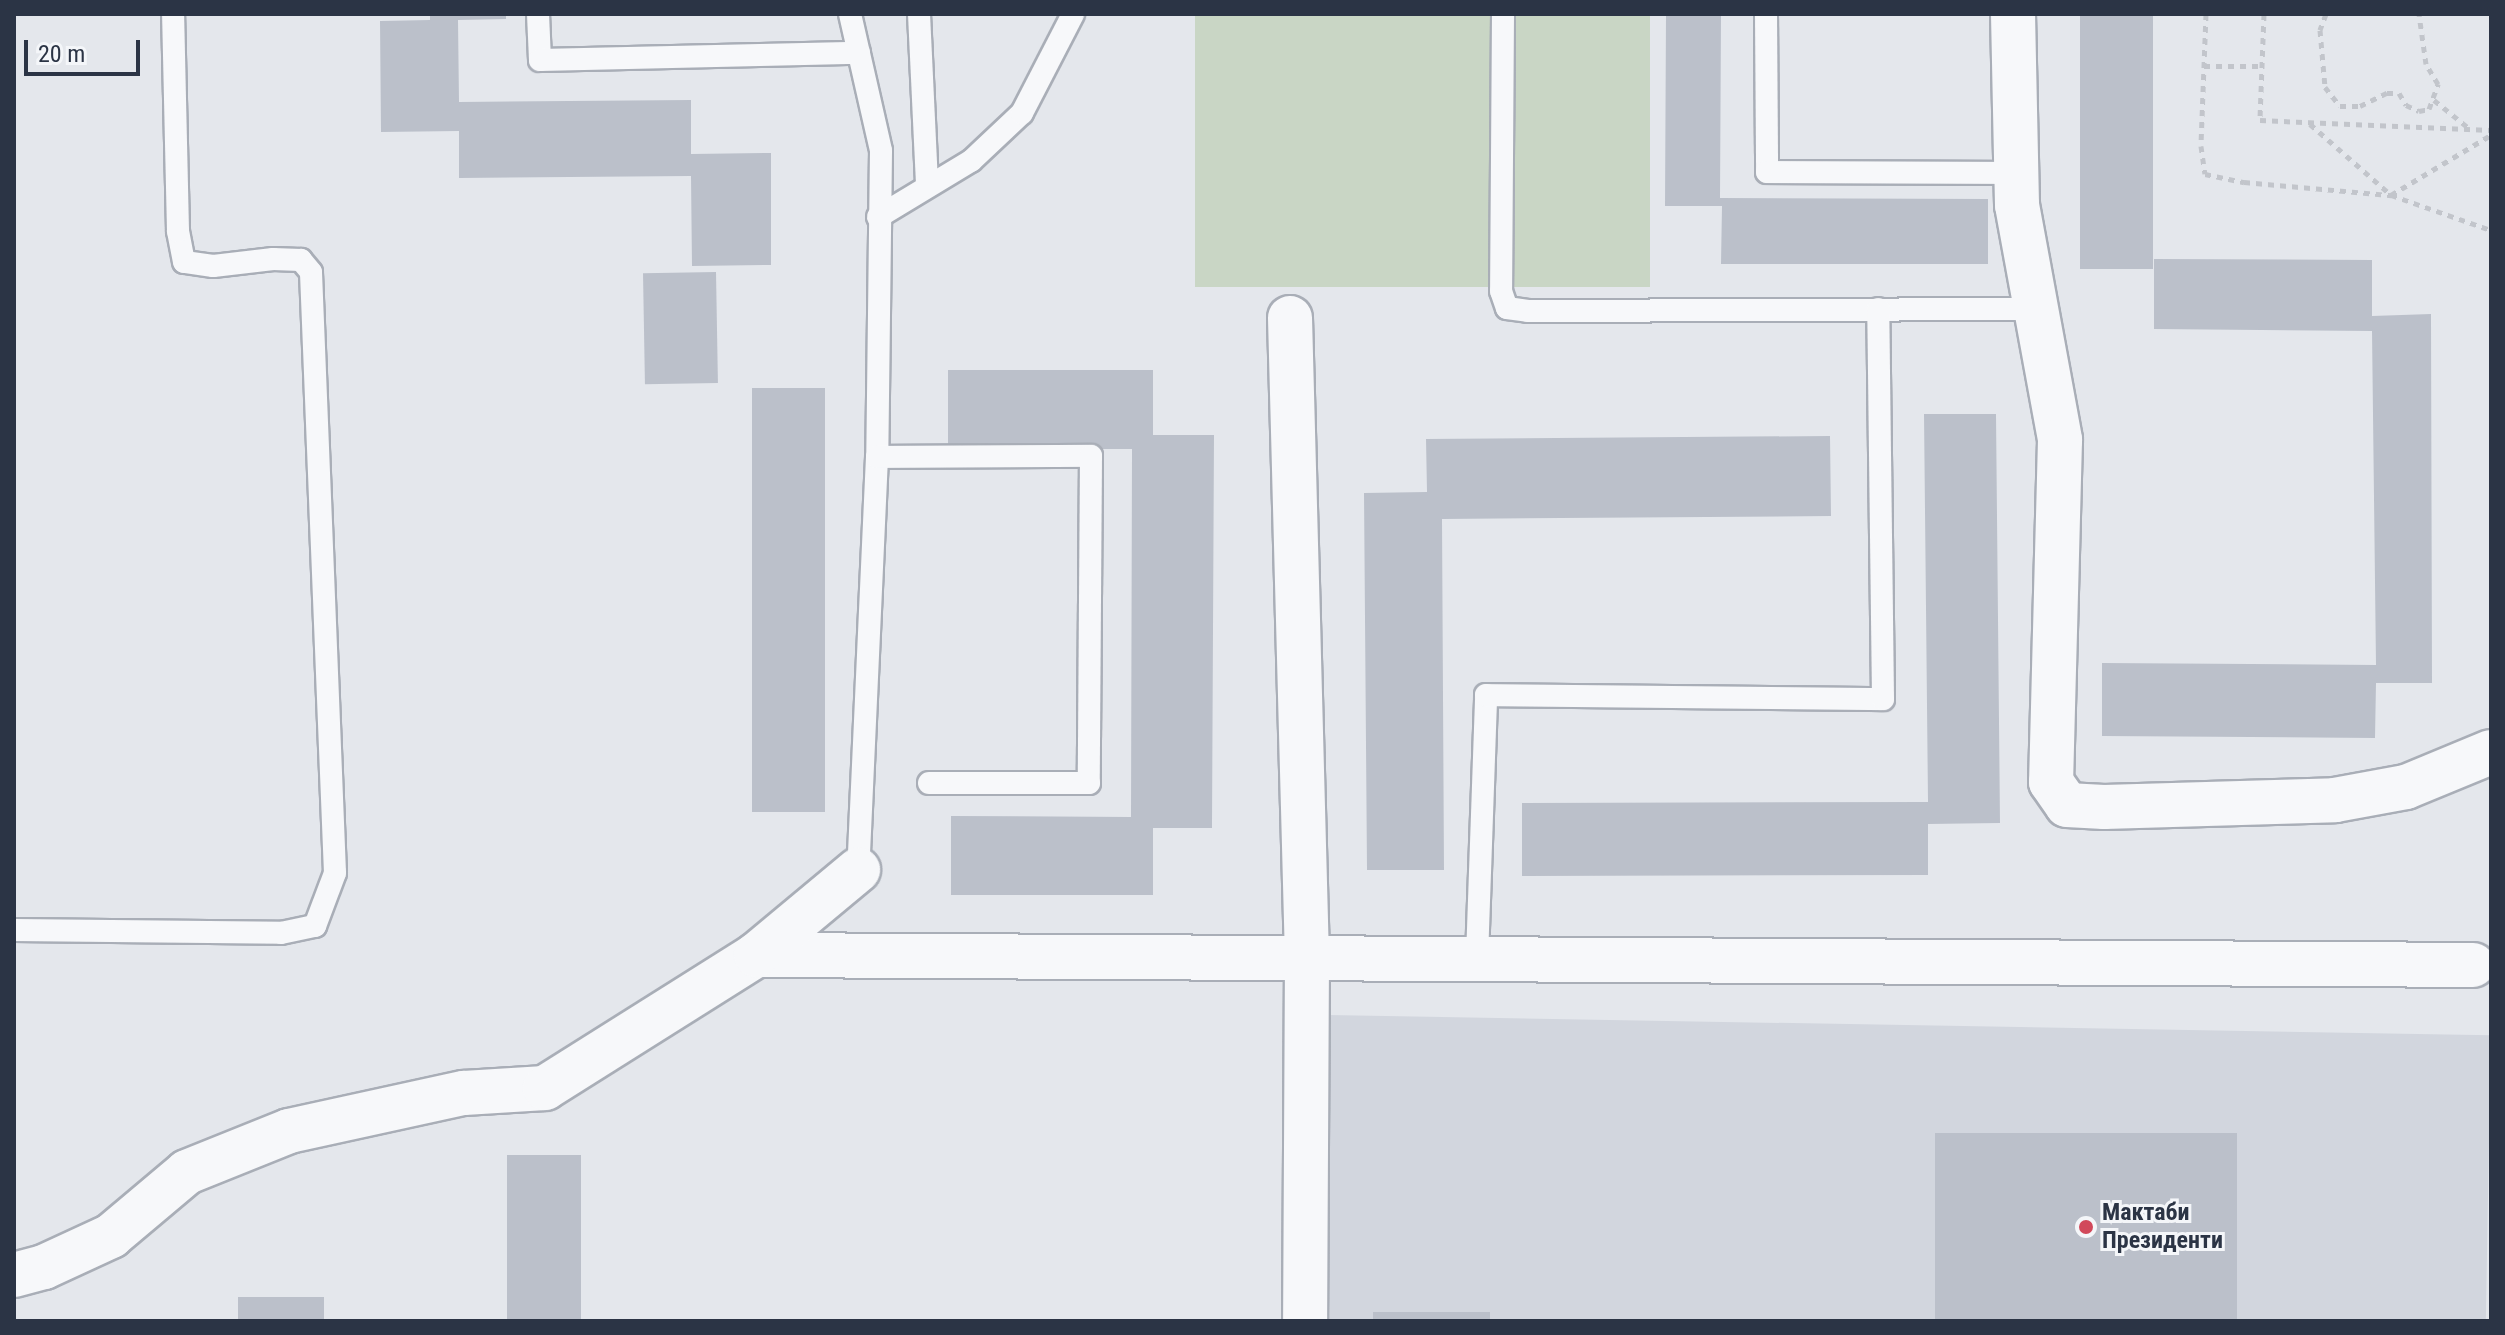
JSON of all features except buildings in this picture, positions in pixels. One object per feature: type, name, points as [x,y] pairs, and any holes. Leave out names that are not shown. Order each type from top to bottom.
[{"type":"street","points":[[2013,14],[2017,205],[2060,440],[2051,782],[2067,805],[2104,807],[2335,800],[2406,787],[2491,752]]},
{"type":"street","points":[[1290,318],[1307,958],[1305,1321]]},
{"type":"street","points":[[14,1275],[44,1267],[111,1236],[187,1172],[289,1131],[464,1093],[545,1088],[756,955],[858,870]]},
{"type":"street","points":[[756,955],[2473,965]]},
{"type":"lane","points":[[14,930],[281,933],[315,926],[335,873],[311,272],[301,260],[273,259],[213,266],[184,262],[178,231],[173,14]]},
{"type":"lane","points":[[538,14],[540,60],[859,53]]},
{"type":"lane","points":[[850,14],[881,151],[877,457],[858,870]]},
{"type":"lane","points":[[919,14],[927,184]]},
{"type":"lane","points":[[878,217],[927,184],[971,161],[1022,113],[1073,14]]},
{"type":"lane","points":[[1503,14],[1501,291],[1507,308],[1528,311],[2034,309]]},
{"type":"lane","points":[[1766,14],[1767,172],[2016,173]]},
{"type":"lane","points":[[1477,958],[1486,695],[1883,699],[1878,309]]},
{"type":"lane","points":[[877,457],[1091,456],[1089,783],[929,783]]},
{"type":"path","points":[[2206,14],[2201,146],[2205,174],[2244,182],[2391,195],[2491,230]]},
{"type":"path","points":[[2264,14],[2260,120],[2491,132]]},
{"type":"path","points":[[2326,14],[2320,30],[2325,87],[2340,106],[2360,106],[2387,93],[2399,93],[2406,105],[2419,111],[2429,109],[2438,84],[2426,64],[2419,14]]},
{"type":"path","points":[[2204,66],[2262,66]]},
{"type":"path","points":[[2434,100],[2470,129]]},
{"type":"path","points":[[2309,123],[2391,195]]},
{"type":"path","points":[[2391,195],[2491,132]]},
{"type":"shaded area","points":[[1328,1015],[2491,1035],[2486,1321],[1323,1321]]},
{"type":"green space","points":[[1195,14],[1650,14],[1650,287],[1195,287]]},
{"type":"place","name":"Мактаби Президенти","points":[[2086,1227]]}]
